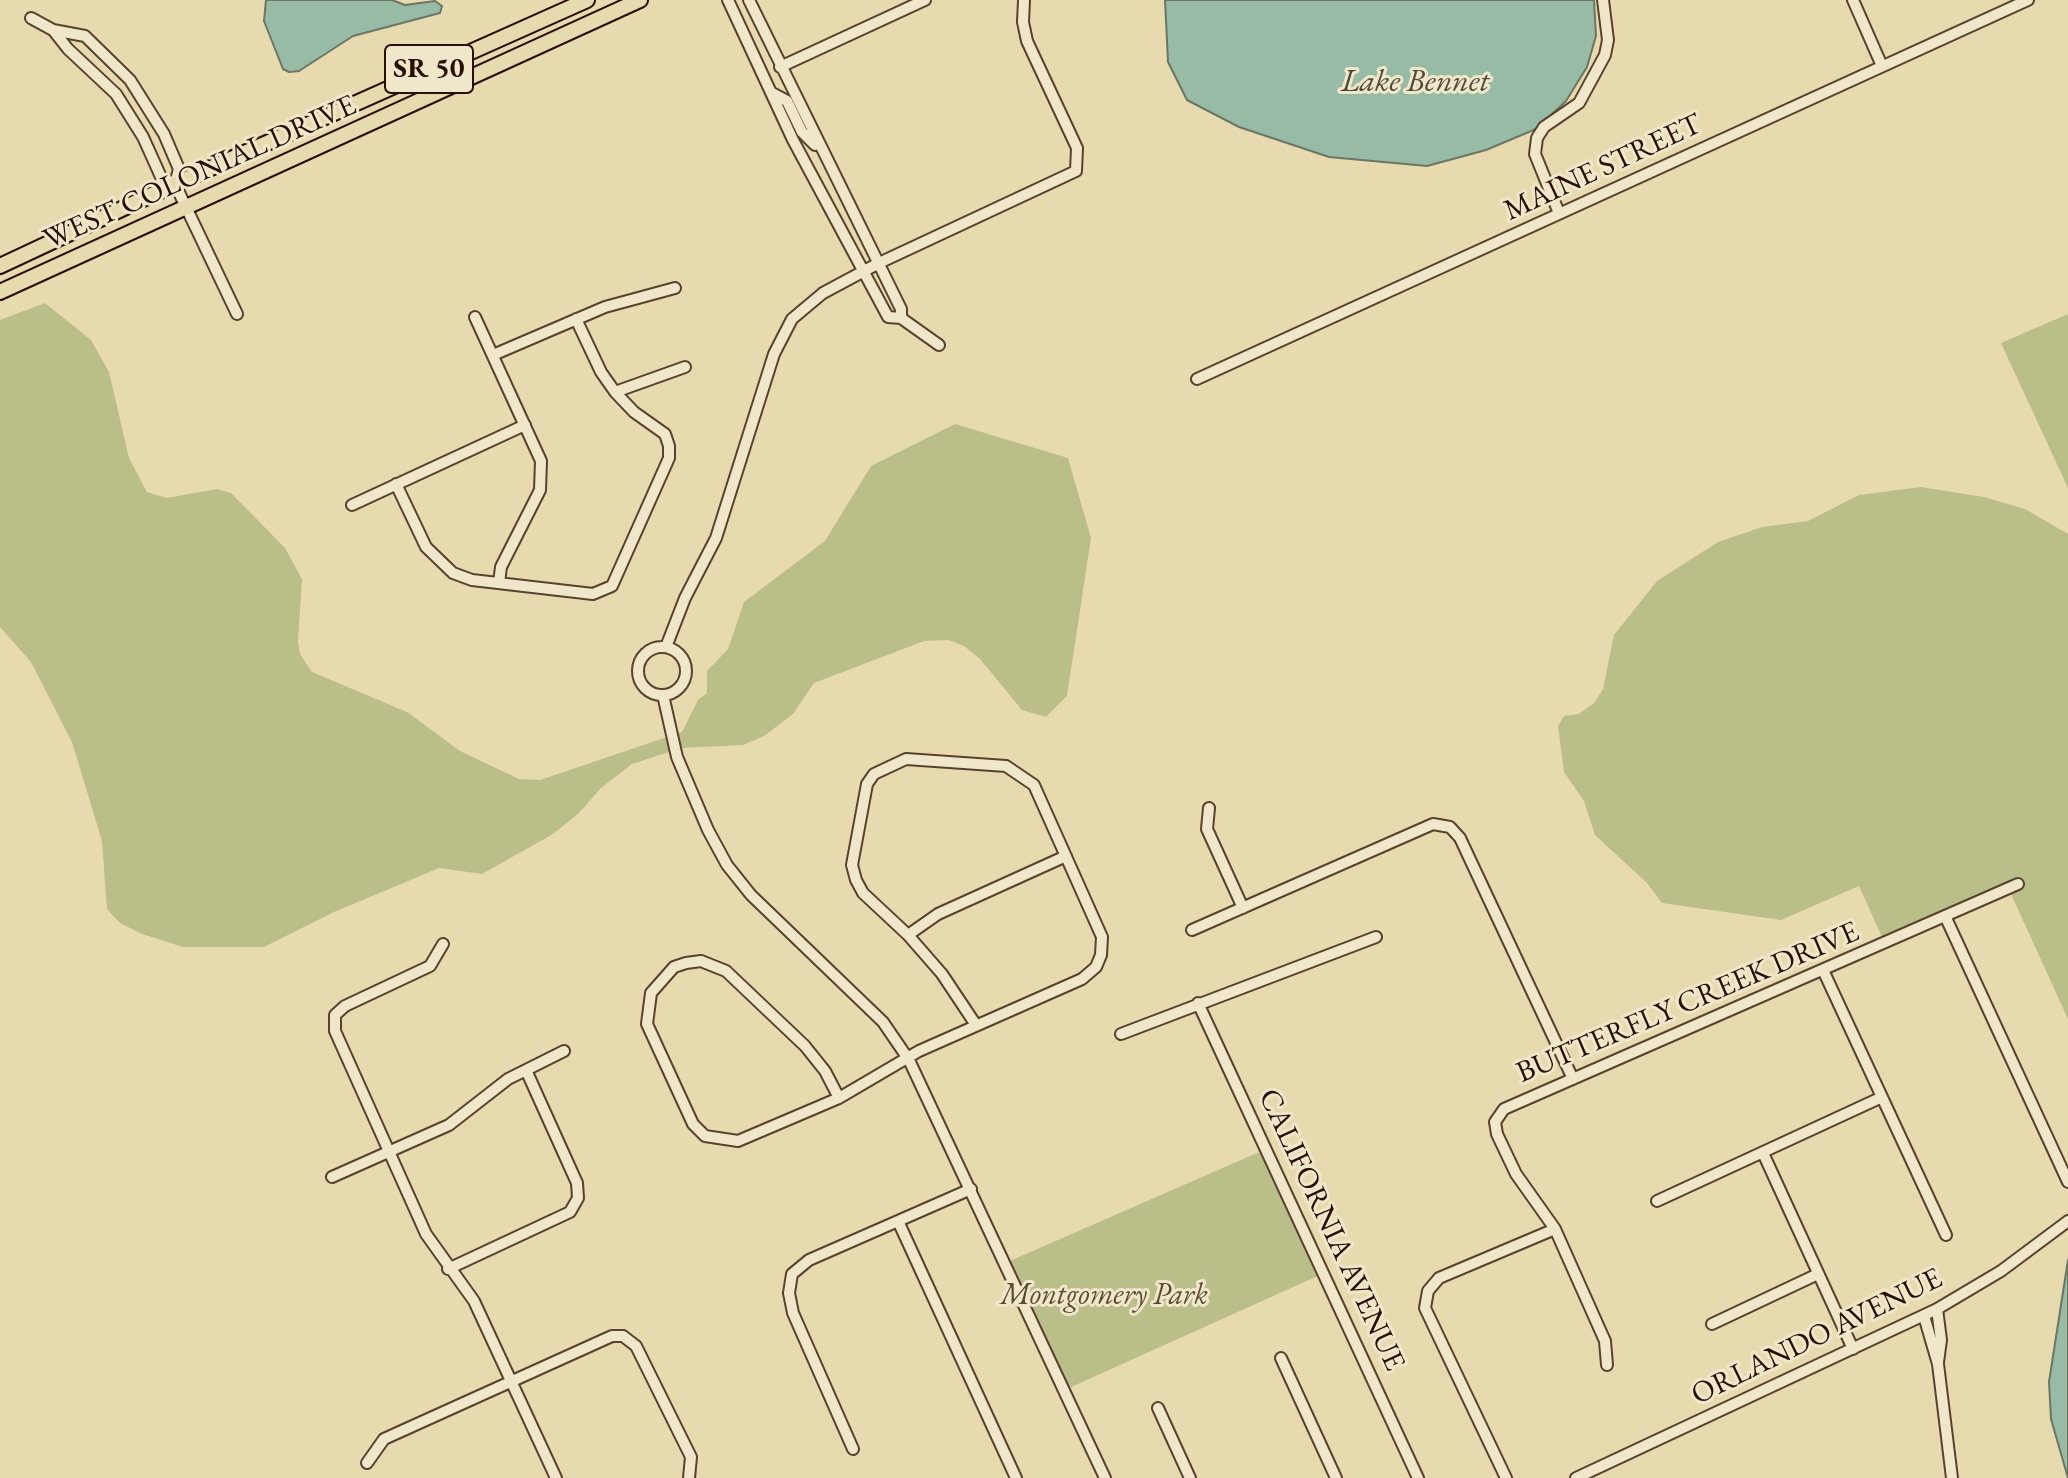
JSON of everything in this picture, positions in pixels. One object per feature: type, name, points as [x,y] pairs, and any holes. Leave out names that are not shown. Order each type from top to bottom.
[{"type":"highway","name":"WEST COLONIAL DRIVE","points":[[0,266],[175,184],[587,0]]},
{"type":"highway","name":"WEST COLONIAL DRIVE","points":[[0,292],[640,0]]},
{"type":"street","points":[[728,0],[862,273],[888,317],[901,318],[939,345]]},
{"type":"street","points":[[749,0],[901,309],[901,318]]},
{"type":"street","points":[[780,67],[925,0]]},
{"type":"street","points":[[666,647],[685,598],[721,524],[774,354],[792,319],[823,293],[879,263],[1076,171],[1079,161],[1077,148],[1027,41],[1023,22],[1024,0]]},
{"type":"street","points":[[1559,213],[1535,154],[1537,138],[1544,127],[1579,103],[1605,55],[1608,40],[1603,0]]},
{"type":"street","points":[[1853,0],[1882,66]]},
{"type":"street","name":"MAINE STREET","points":[[1197,379],[1882,66],[2010,4],[2028,0]]},
{"type":"street","points":[[31,18],[53,30],[85,36],[130,80],[169,145],[179,169],[175,184]]},
{"type":"street","points":[[53,30],[68,49],[116,94],[143,137],[161,177],[175,184],[237,314]]},
{"type":"street","points":[[772,93],[787,101],[802,132],[821,151]]},
{"type":"street","points":[[493,355],[605,307],[675,288]]},
{"type":"street","points":[[475,317],[541,461],[543,478],[540,490],[501,567],[499,583]]},
{"type":"street","points":[[396,484],[426,547],[453,573],[472,580],[593,594],[612,586],[669,458],[665,434],[634,412],[615,392],[601,372],[576,319]]},
{"type":"street","points":[[615,392],[685,367]]},
{"type":"street","points":[[352,505],[525,425]]},
{"type":"street","points":[[666,647],[679,654],[686,669],[678,689],[663,695],[646,690],[641,684],[638,667],[650,650],[666,647]]},
{"type":"street","points":[[663,695],[677,757],[708,830],[727,865],[751,895],[883,1022],[909,1060],[1105,1478]]},
{"type":"street","points":[[839,1098],[825,1071],[805,1046],[726,971],[701,961],[686,963],[674,967],[651,993],[647,1024],[693,1124],[705,1136],[738,1141],[839,1098],[976,1025],[1082,979],[1096,967],[1102,937],[1034,785],[1021,773],[1006,766],[906,759],[874,774],[867,784],[852,865],[863,893],[908,935],[960,998],[976,1025]]},
{"type":"street","points":[[1209,808],[1207,829],[1243,908]]},
{"type":"street","points":[[1192,930],[1433,824],[1450,827],[1460,838],[1573,1079]]},
{"type":"street","points":[[908,935],[938,914],[1066,856]]},
{"type":"street","name":"BUTTERFLY CREEK DRIVE","points":[[1555,1229],[1516,1174],[1495,1122],[1504,1109],[2018,884]]},
{"type":"street","points":[[1946,918],[2068,1182]]},
{"type":"street","points":[[1121,1034],[1376,937]]},
{"type":"street","points":[[443,944],[430,966],[345,1006],[335,1015],[335,1031],[391,1150],[426,1234],[448,1269],[474,1301],[556,1478]]},
{"type":"street","points":[[1823,970],[1946,1235]]},
{"type":"street","name":"CALIFORNIA AVENUE","points":[[1198,1003],[1418,1478]]},
{"type":"street","points":[[332,1177],[449,1125],[490,1091],[564,1051]]},
{"type":"street","points":[[448,1269],[570,1212],[578,1198],[577,1183],[526,1070]]},
{"type":"street","points":[[1657,1201],[1880,1098]]},
{"type":"street","points":[[1763,1153],[1853,1349]]},
{"type":"street","points":[[853,1449],[793,1313],[789,1293],[792,1274],[809,1260],[971,1189]]},
{"type":"street","points":[[898,1221],[1016,1478]]},
{"type":"street","name":"ORLANDO AVENUE","points":[[1576,1478],[1924,1316],[2001,1271],[2068,1221]]},
{"type":"street","points":[[1506,1478],[1425,1308],[1428,1291],[1439,1278],[1555,1229],[1605,1341],[1607,1365]]},
{"type":"street","points":[[1712,1324],[1818,1274]]},
{"type":"street","points":[[1937,1309],[1941,1340],[1938,1364]]},
{"type":"street","points":[[1924,1316],[1938,1364],[1952,1478]]},
{"type":"street","points":[[367,1463],[384,1439],[612,1336],[623,1336],[636,1346],[691,1457],[689,1478]]},
{"type":"street","points":[[1281,1358],[1336,1478]]},
{"type":"street","points":[[1158,1408],[1190,1478]]},
{"type":"green space","points":[[45,303],[91,340],[109,372],[129,458],[147,492],[167,498],[217,489],[231,493],[285,548],[302,579],[298,641],[300,654],[312,672],[407,712],[460,751],[519,779],[540,780],[682,732],[698,700],[707,693],[707,671],[728,649],[744,602],[825,541],[871,466],[955,424],[1068,458],[1091,538],[1067,696],[1046,717],[1022,710],[980,659],[964,646],[949,640],[924,641],[814,683],[793,714],[764,736],[743,745],[681,748],[632,764],[601,788],[579,813],[553,834],[482,874],[439,868],[334,912],[264,947],[183,947],[142,934],[120,923],[107,909],[102,841],[72,742],[31,662],[0,627],[0,320]]},
{"type":"green space","points":[[2068,314],[2068,488],[2001,343]]},
{"type":"green space","points":[[1921,487],[1984,497],[2025,509],[2068,534],[2068,1019],[2006,883],[1882,937],[1859,886],[1781,920],[1662,903],[1647,883],[1595,835],[1584,801],[1564,772],[1558,726],[1564,716],[1579,714],[1594,703],[1603,689],[1614,635],[1657,581],[1718,542],[1762,527],[1808,521],[1859,495]]},
{"type":"green space","name":"Montgomery Park","points":[[1257,1153],[1265,1153],[1322,1274],[1069,1388],[1010,1261]]},
{"type":"water","points":[[266,0],[392,0],[405,5],[435,1],[442,6],[440,13],[353,36],[299,71],[289,72],[283,69],[264,21]]},
{"type":"water","name":"Lake Bennet","points":[[1165,0],[1594,0],[1596,36],[1587,67],[1566,101],[1536,129],[1486,150],[1427,166],[1329,157],[1239,127],[1187,100],[1168,62]]},
{"type":"water","points":[[2068,1260],[2068,1478],[2051,1419],[2049,1382]]}]
